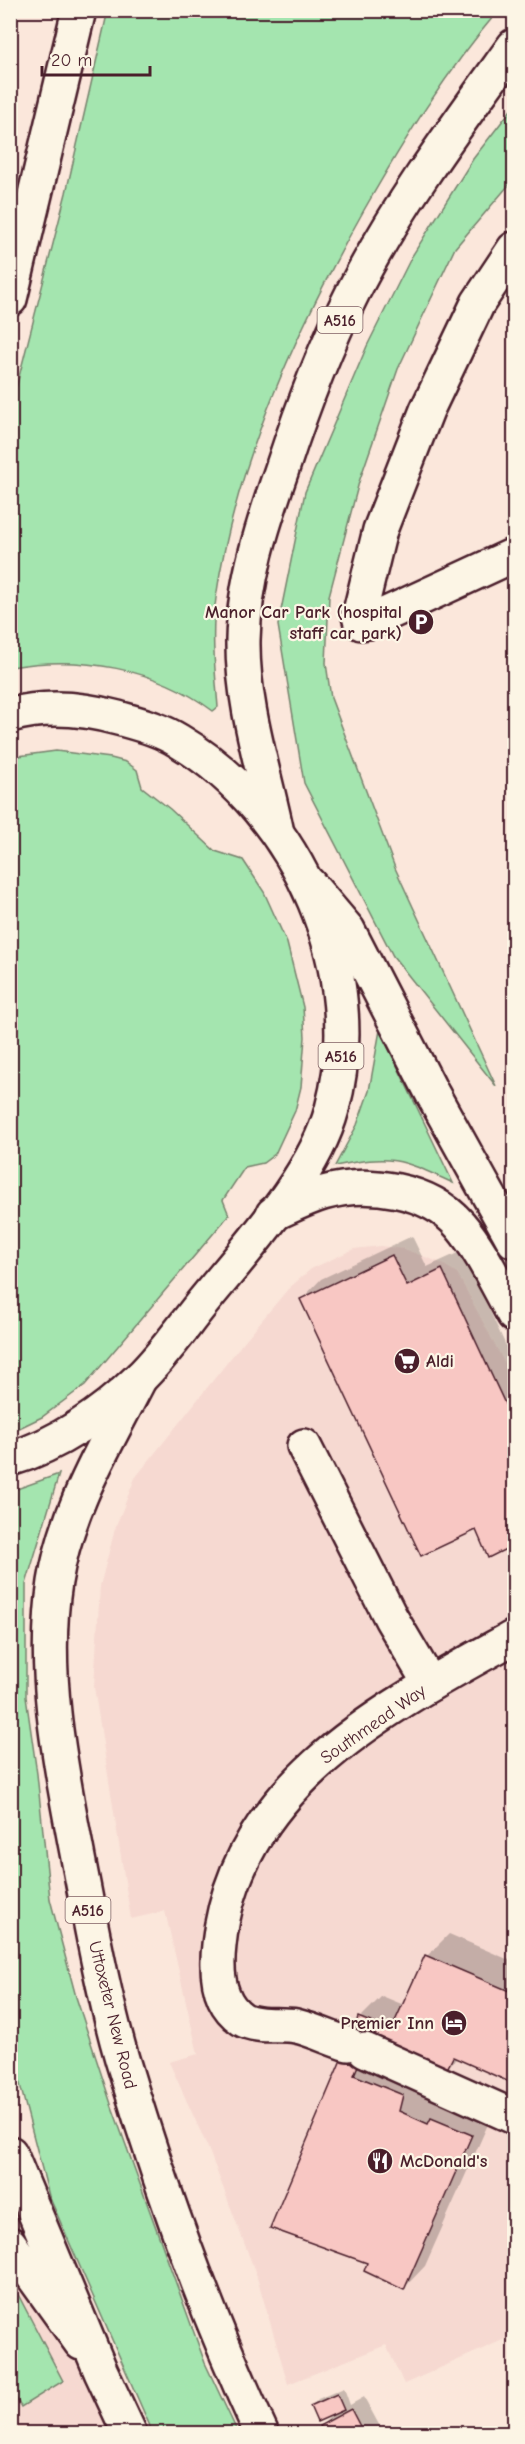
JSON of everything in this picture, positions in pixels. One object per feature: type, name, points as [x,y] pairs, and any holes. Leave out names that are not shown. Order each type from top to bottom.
[{"type":"main road","points":[[10,299],[79,10]]},
{"type":"main road","name":"A516","points":[[277,830],[246,686],[243,641],[253,558],[306,396],[353,291],[441,146],[514,46]]},
{"type":"main road","points":[[514,249],[478,303],[427,410],[380,530],[359,616],[362,623],[369,622],[514,555]]},
{"type":"main road","name":"A516","points":[[10,715],[59,707],[108,715],[149,726],[179,740],[236,785],[277,830],[309,884],[337,975],[342,1045],[332,1110],[322,1136],[309,1164],[273,1214],[140,1378],[102,1410],[63,1436],[10,1459]]},
{"type":"main road","points":[[309,884],[348,930],[437,1104],[514,1241]]},
{"type":"main road","points":[[273,1214],[324,1192],[371,1187],[411,1194],[436,1205],[459,1224],[477,1249],[514,1315]]},
{"type":"main road","name":"Uttoxeter New Road","points":[[140,1378],[87,1479],[70,1519],[61,1555],[55,1584],[51,1652],[58,1738],[95,1950],[122,2057],[185,2249],[212,2319],[262,2433]]},
{"type":"main road","points":[[304,1446],[391,1618],[430,1683]]},
{"type":"main road","name":"Southmead Way","points":[[514,1637],[430,1683],[339,1744],[312,1767],[283,1797],[241,1863],[223,1910],[217,1961],[220,1987],[228,2003],[242,2019],[249,2022],[291,2026],[356,2048],[514,2117]]},
{"type":"main road","points":[[11,2156],[101,2372],[130,2433]]},
{"type":"main road","points":[[10,2244],[101,2372]]},
{"type":"shaded area","points":[[381,1246],[404,1249],[441,1263],[457,1273],[514,1381],[514,2335],[404,2384],[386,2345],[288,2384],[256,2274],[208,2148],[169,2062],[198,2054],[165,1911],[131,1919],[94,1687],[100,1586],[115,1529],[135,1478],[242,1344],[288,1289],[311,1269],[354,1249]]},
{"type":"shaded area","points":[[10,2199],[62,2325],[112,2433],[11,2433]]},
{"type":"green space","points":[[108,10],[498,11],[443,82],[379,184],[339,255],[272,397],[238,497],[225,547],[214,625],[218,707],[213,711],[167,684],[116,668],[64,663],[11,667],[11,408],[66,193]]},
{"type":"green space","points":[[514,106],[514,179],[455,248],[398,369],[359,482],[329,596],[326,663],[331,698],[395,868],[496,1086],[393,956],[304,783],[278,625],[305,492],[367,346],[412,256],[473,159]]},
{"type":"green space","points":[[56,751],[126,762],[137,770],[142,787],[170,809],[215,851],[243,860],[264,892],[287,943],[303,1007],[305,1037],[301,1087],[295,1111],[275,1154],[263,1163],[245,1167],[223,1200],[229,1215],[85,1385],[42,1417],[11,1432],[11,757]]},
{"type":"green space","points":[[380,1030],[453,1183],[396,1161],[371,1160],[335,1166],[357,1125],[369,1091]]},
{"type":"green space","points":[[59,1474],[26,1584],[26,1697],[37,1774],[50,1899],[76,1997],[111,2104],[205,2363],[238,2433],[153,2433],[49,2196],[11,2050],[11,1491]]},
{"type":"green space","points":[[11,2281],[63,2381],[21,2407],[11,2389]]},
{"type":"building","name":"Aldi","points":[[392,1255],[407,1286],[442,1269],[514,1423],[514,1545],[488,1558],[476,1530],[421,1556],[300,1299]]},
{"type":"building","name":"Premier Inn","points":[[425,1955],[514,1993],[514,2084],[453,2057],[447,2069],[354,2029],[358,2017],[391,2030]]},
{"type":"building","name":"McDonald's","points":[[354,2029],[370,2037],[354,2075],[403,2095],[399,2111],[428,2124],[431,2118],[472,2135],[404,2290],[364,2271],[367,2263],[270,2228]]},
{"type":"building","points":[[337,2394],[344,2410],[317,2422],[310,2406]]},
{"type":"building","points":[[351,2409],[364,2434],[323,2434],[319,2426]]},
{"type":"place","name":"Manor Car Park (hospital staff car park)","points":[[421,622]]},
{"type":"place","name":"Aldi","points":[[407,1361]]},
{"type":"place","name":"Premier Inn","points":[[454,2023]]},
{"type":"place","name":"McDonald's","points":[[380,2161]]}]
